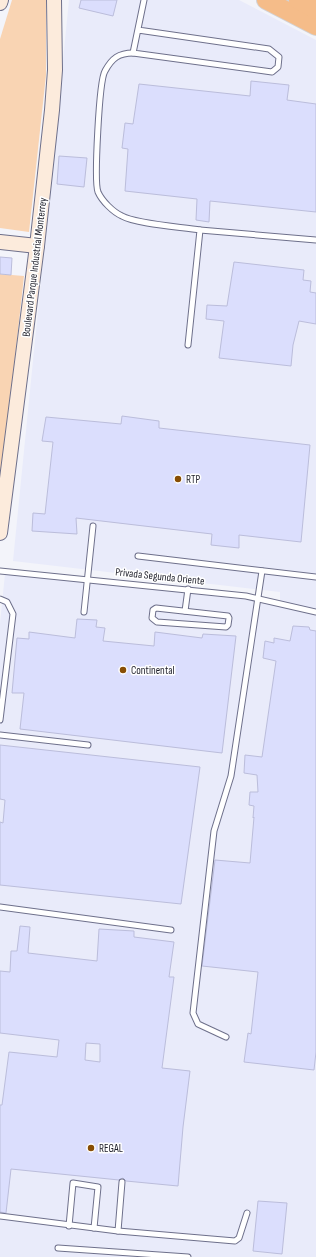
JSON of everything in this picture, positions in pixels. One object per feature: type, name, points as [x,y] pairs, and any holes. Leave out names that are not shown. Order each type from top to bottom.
[{"type":"highway","points":[[266,0],[316,26]]},
{"type":"highway","points":[[298,0],[316,10]]},
{"type":"street","name":"Boulevard Parque Industrial Monterrey","points":[[0,533],[37,246],[55,70],[54,0]]},
{"type":"street","points":[[55,31],[58,0]]},
{"type":"street","points":[[0,242],[37,246]]},
{"type":"lane","points":[[134,53],[144,0]]},
{"type":"lane","points":[[138,30],[269,49],[275,52],[279,57],[279,64],[278,68],[272,72],[134,53],[122,53],[116,56],[104,72],[99,94],[96,177],[98,191],[103,199],[122,216],[200,230],[316,240]]},
{"type":"lane","points":[[188,345],[200,230]]},
{"type":"lane","points":[[84,612],[86,579],[93,526]]},
{"type":"lane","points":[[138,556],[316,577]]},
{"type":"lane","name":"Privada Segunda Oriente","points":[[0,571],[188,589],[259,598],[316,612]]},
{"type":"lane","points":[[226,1037],[198,1024],[193,1013],[214,831],[231,776],[262,571]]},
{"type":"lane","points":[[185,611],[188,589]]},
{"type":"lane","points":[[0,599],[7,602],[13,614],[0,720]]},
{"type":"lane","points":[[156,608],[185,611],[228,616],[230,618],[226,627],[156,622],[152,618],[153,610],[156,608]]},
{"type":"lane","points":[[0,735],[88,745]]},
{"type":"lane","points":[[0,907],[171,930]]},
{"type":"lane","points":[[118,1231],[122,1182]]},
{"type":"lane","points":[[69,1226],[73,1183],[98,1187],[94,1228]]},
{"type":"lane","points":[[0,1216],[69,1226],[236,1241],[240,1238],[247,1213]]},
{"type":"lane","points":[[58,1248],[188,1257]]},
{"type":"shaded area","points":[[12,0],[46,0],[46,75],[29,232],[0,228],[0,39]]},
{"type":"shaded area","points":[[69,0],[239,0],[316,40],[316,1257],[0,1257],[0,623],[5,574],[280,603],[280,592],[13,561]]},
{"type":"shaded area","points":[[0,274],[24,276],[0,494]]},
{"type":"building","points":[[81,0],[117,0],[113,16],[79,8]]},
{"type":"building","points":[[251,81],[289,85],[287,100],[316,104],[316,212],[210,201],[209,222],[196,220],[197,199],[125,191],[128,149],[122,148],[125,123],[133,124],[139,84],[250,96]]},
{"type":"building","points":[[59,156],[87,158],[84,187],[57,184]]},
{"type":"building","points":[[0,257],[12,258],[11,275],[0,274]]},
{"type":"building","points":[[234,262],[304,270],[303,280],[311,281],[310,292],[316,293],[316,324],[299,321],[293,345],[291,366],[219,358],[224,321],[206,319],[207,305],[227,306]]},
{"type":"building","name":"RTP","points":[[122,416],[159,421],[159,428],[310,445],[301,542],[239,535],[239,548],[211,545],[212,534],[76,518],[77,534],[32,531],[33,513],[45,514],[53,442],[42,441],[46,417],[121,424]]},
{"type":"building","name":"Continental","points":[[77,619],[97,620],[96,627],[105,628],[103,641],[154,646],[155,632],[202,638],[203,634],[236,636],[222,753],[20,729],[24,693],[12,693],[17,638],[29,639],[29,632],[75,638]]},
{"type":"building","points":[[293,626],[309,627],[310,630],[316,631],[316,1052],[314,1070],[244,1062],[248,1033],[251,1034],[258,972],[202,966],[215,860],[250,863],[254,806],[249,805],[250,792],[258,792],[257,775],[244,773],[245,755],[262,757],[276,661],[263,658],[265,641],[274,643],[274,638],[290,641]]},
{"type":"building","points":[[0,745],[200,767],[181,904],[0,885],[0,822],[3,823],[5,800],[0,799]]},
{"type":"building","points":[[20,926],[30,927],[28,953],[97,961],[99,929],[134,931],[134,937],[174,942],[169,977],[174,977],[162,1068],[190,1071],[178,1186],[126,1181],[123,1178],[119,1180],[11,1169],[6,1213],[0,1212],[0,1105],[2,1105],[9,1052],[57,1057],[59,1040],[0,1033],[0,971],[10,972],[11,951],[17,951]],"holes":[[[86,1043],[100,1044],[100,1062],[85,1060]]]},
{"type":"building","points":[[258,1201],[287,1203],[282,1254],[253,1251]]},
{"type":"place","name":"RTP","points":[[178,479]]},
{"type":"place","name":"Continental","points":[[123,670]]},
{"type":"place","name":"REGAL","points":[[91,1148]]}]
